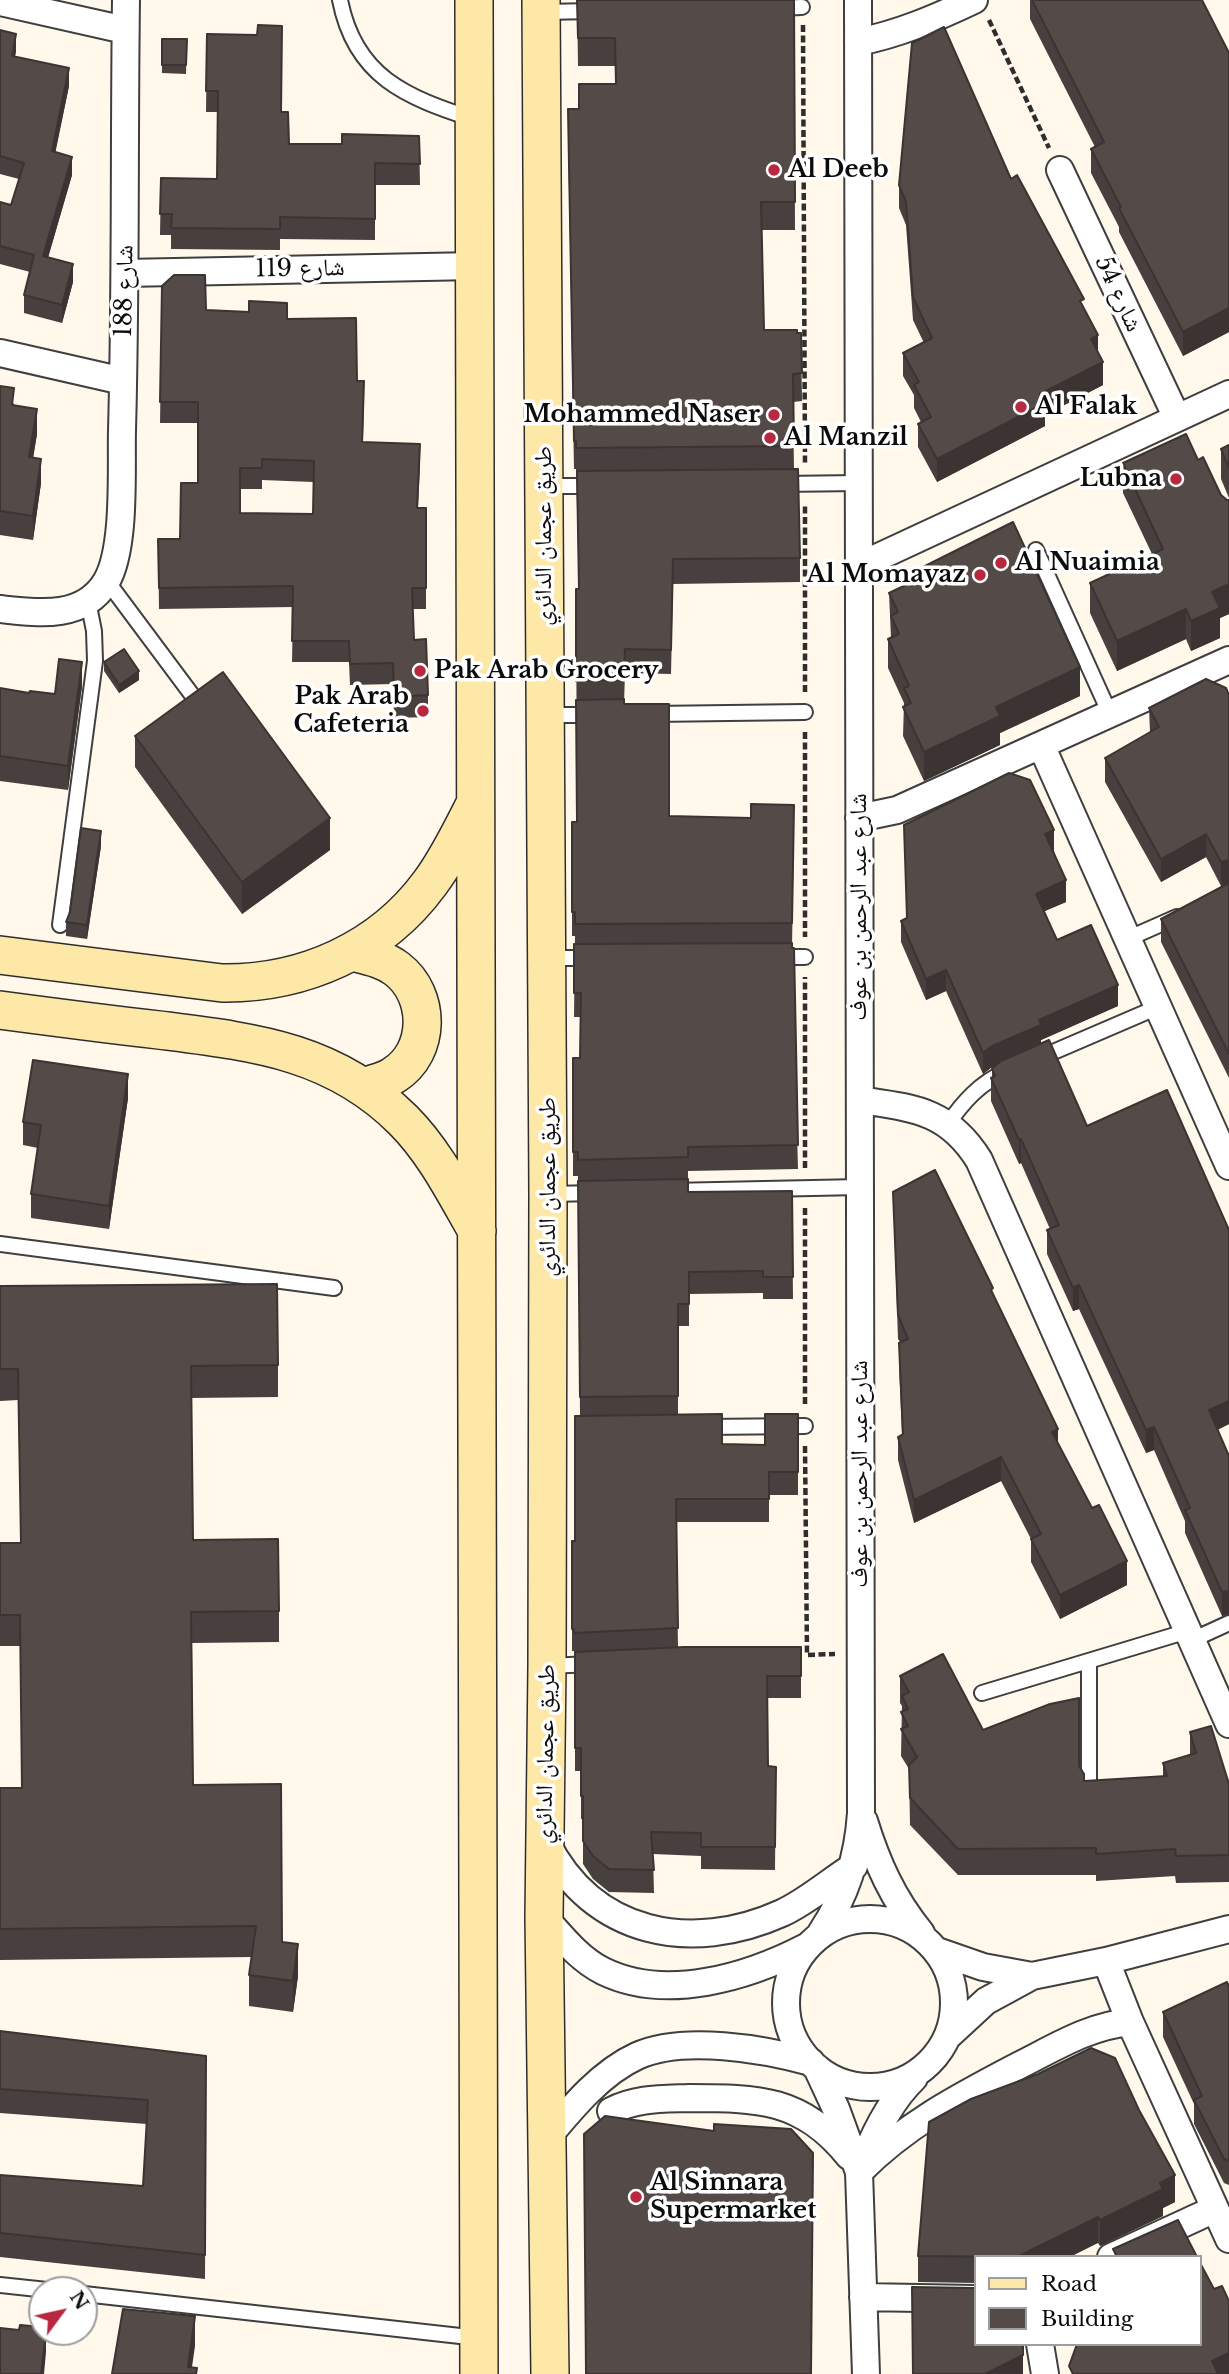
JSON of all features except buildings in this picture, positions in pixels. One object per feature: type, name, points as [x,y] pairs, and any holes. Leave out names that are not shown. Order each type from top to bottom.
[{"type":"main road","points":[[474,0],[479,2374]]},
{"type":"main road","name":"طريق عجمان الدائري","points":[[542,6],[548,1194],[555,1429],[547,1667],[544,1917],[550,2374]]},
{"type":"main road","points":[[0,955],[222,983],[253,984],[304,973],[352,952],[374,938],[413,903],[444,862],[477,802]]},
{"type":"main road","points":[[352,952],[386,962],[399,970],[410,981],[422,1010],[420,1040],[410,1060],[393,1076],[364,1087]]},
{"type":"main road","points":[[0,1010],[272,1046],[319,1062],[364,1087],[396,1113],[439,1164],[477,1232]]},
{"type":"main road","points":[[478,2338],[498,2360],[504,2374]]},
{"type":"street","name":"شارع 188","points":[[107,581],[119,534],[125,273],[126,0]]},
{"type":"street","name":"شارع عبد الرحمن بن عوف","points":[[814,1940],[840,1901],[854,1866],[861,1813],[858,0]]},
{"type":"street","points":[[0,2],[125,30]]},
{"type":"street","points":[[858,42],[883,37],[980,6]]},
{"type":"street","name":"شارع 54","points":[[1059,170],[1177,418]]},
{"type":"street","name":"شارع 119","points":[[125,273],[475,266]]},
{"type":"street","points":[[0,353],[123,381]]},
{"type":"street","points":[[859,566],[1229,394]]},
{"type":"street","points":[[0,609],[46,614],[60,612],[88,601],[107,581]]},
{"type":"street","points":[[859,818],[897,810],[1229,660]]},
{"type":"street","points":[[1041,745],[1229,1166]]},
{"type":"street","points":[[860,1100],[919,1109],[948,1124],[965,1140],[979,1160],[1229,1724]]},
{"type":"street","name":"شارع عبد الرحمن بن عوف","points":[[861,1813],[879,1867],[888,1884],[907,1916],[931,1945]]},
{"type":"street","points":[[545,1840],[568,1878],[600,1908],[621,1920],[668,1932],[710,1932],[760,1922],[806,1899],[854,1866]]},
{"type":"street","points":[[544,1917],[585,1960],[621,1979],[644,1984],[697,1983],[725,1979],[780,1960],[841,1923],[863,1918],[885,1919],[906,1926],[931,1945],[983,1967],[1032,1976]]},
{"type":"street","points":[[947,2037],[986,2001],[1032,1976],[1107,1961],[1229,1929]]},
{"type":"street","points":[[814,1940],[795,1965],[788,1984],[786,2006],[789,2026],[798,2046],[814,2065],[836,2109],[859,2172],[866,2374]]},
{"type":"street","points":[[859,2172],[885,2115],[902,2089],[937,2054],[947,2037],[954,2015],[954,1993],[948,1971],[931,1945]]},
{"type":"street","points":[[1107,1961],[1129,2022],[1223,2220],[1117,2255]]},
{"type":"street","points":[[859,2172],[881,2149],[906,2130],[958,2097],[1087,2031],[1129,2022]]},
{"type":"street","points":[[547,2139],[584,2096],[622,2064],[638,2055],[656,2050],[729,2047],[784,2055],[814,2065],[833,2078],[851,2085],[870,2087],[907,2079],[923,2069]]},
{"type":"street","points":[[611,2111],[624,2104],[656,2099],[744,2098],[764,2101],[802,2115],[819,2126],[835,2139],[859,2172]]},
{"type":"street","points":[[863,2297],[974,2299]]},
{"type":"street","points":[[1040,2346],[1045,2374]]},
{"type":"lane","points":[[340,0],[345,25],[359,51],[380,75],[404,93],[474,119]]},
{"type":"lane","points":[[542,6],[610,11]]},
{"type":"lane","points":[[761,8],[802,8]]},
{"type":"lane","points":[[764,484],[859,483]]},
{"type":"lane","points":[[544,486],[613,485]]},
{"type":"lane","points":[[1036,550],[1110,714]]},
{"type":"lane","points":[[107,581],[201,707]]},
{"type":"lane","points":[[60,925],[95,661],[94,631],[88,601]]},
{"type":"lane","points":[[641,714],[805,712]]},
{"type":"lane","points":[[545,715],[614,715]]},
{"type":"lane","points":[[1127,939],[1191,910]]},
{"type":"lane","points":[[764,957],[805,957]]},
{"type":"lane","points":[[546,958],[614,958]]},
{"type":"lane","points":[[948,1124],[969,1097],[996,1076],[1158,1007]]},
{"type":"lane","points":[[656,1192],[860,1187]]},
{"type":"lane","points":[[548,1194],[616,1192]]},
{"type":"lane","points":[[0,1244],[334,1288]]},
{"type":"lane","points":[[684,1427],[805,1426]]},
{"type":"lane","points":[[982,1693],[1229,1623]]},
{"type":"lane","points":[[1088,1793],[1089,1661]]},
{"type":"lane","points":[[547,1667],[602,1664]]},
{"type":"lane","points":[[0,2285],[28,2288]]},
{"type":"lane","points":[[98,2296],[478,2338]]},
{"type":"path","points":[[980,6],[1059,170]]},
{"type":"path","points":[[802,8],[807,1655]]},
{"type":"place","name":"Al Deeb","points":[[774,170]]},
{"type":"place","name":"Al Falak","points":[[1021,407]]},
{"type":"place","name":"Mohammed Naser","points":[[774,415]]},
{"type":"place","name":"Al Manzil","points":[[770,438]]},
{"type":"place","name":"Lubna","points":[[1176,479]]},
{"type":"place","name":"Al Nuaimia","points":[[1001,563]]},
{"type":"place","name":"Al Momayaz","points":[[980,575]]},
{"type":"place","name":"Pak Arab Grocery","points":[[420,671]]},
{"type":"place","name":"Pak Arab Cafeteria","points":[[423,711]]},
{"type":"place","name":"Al Sinnara Supermarket","points":[[636,2197]]}]
